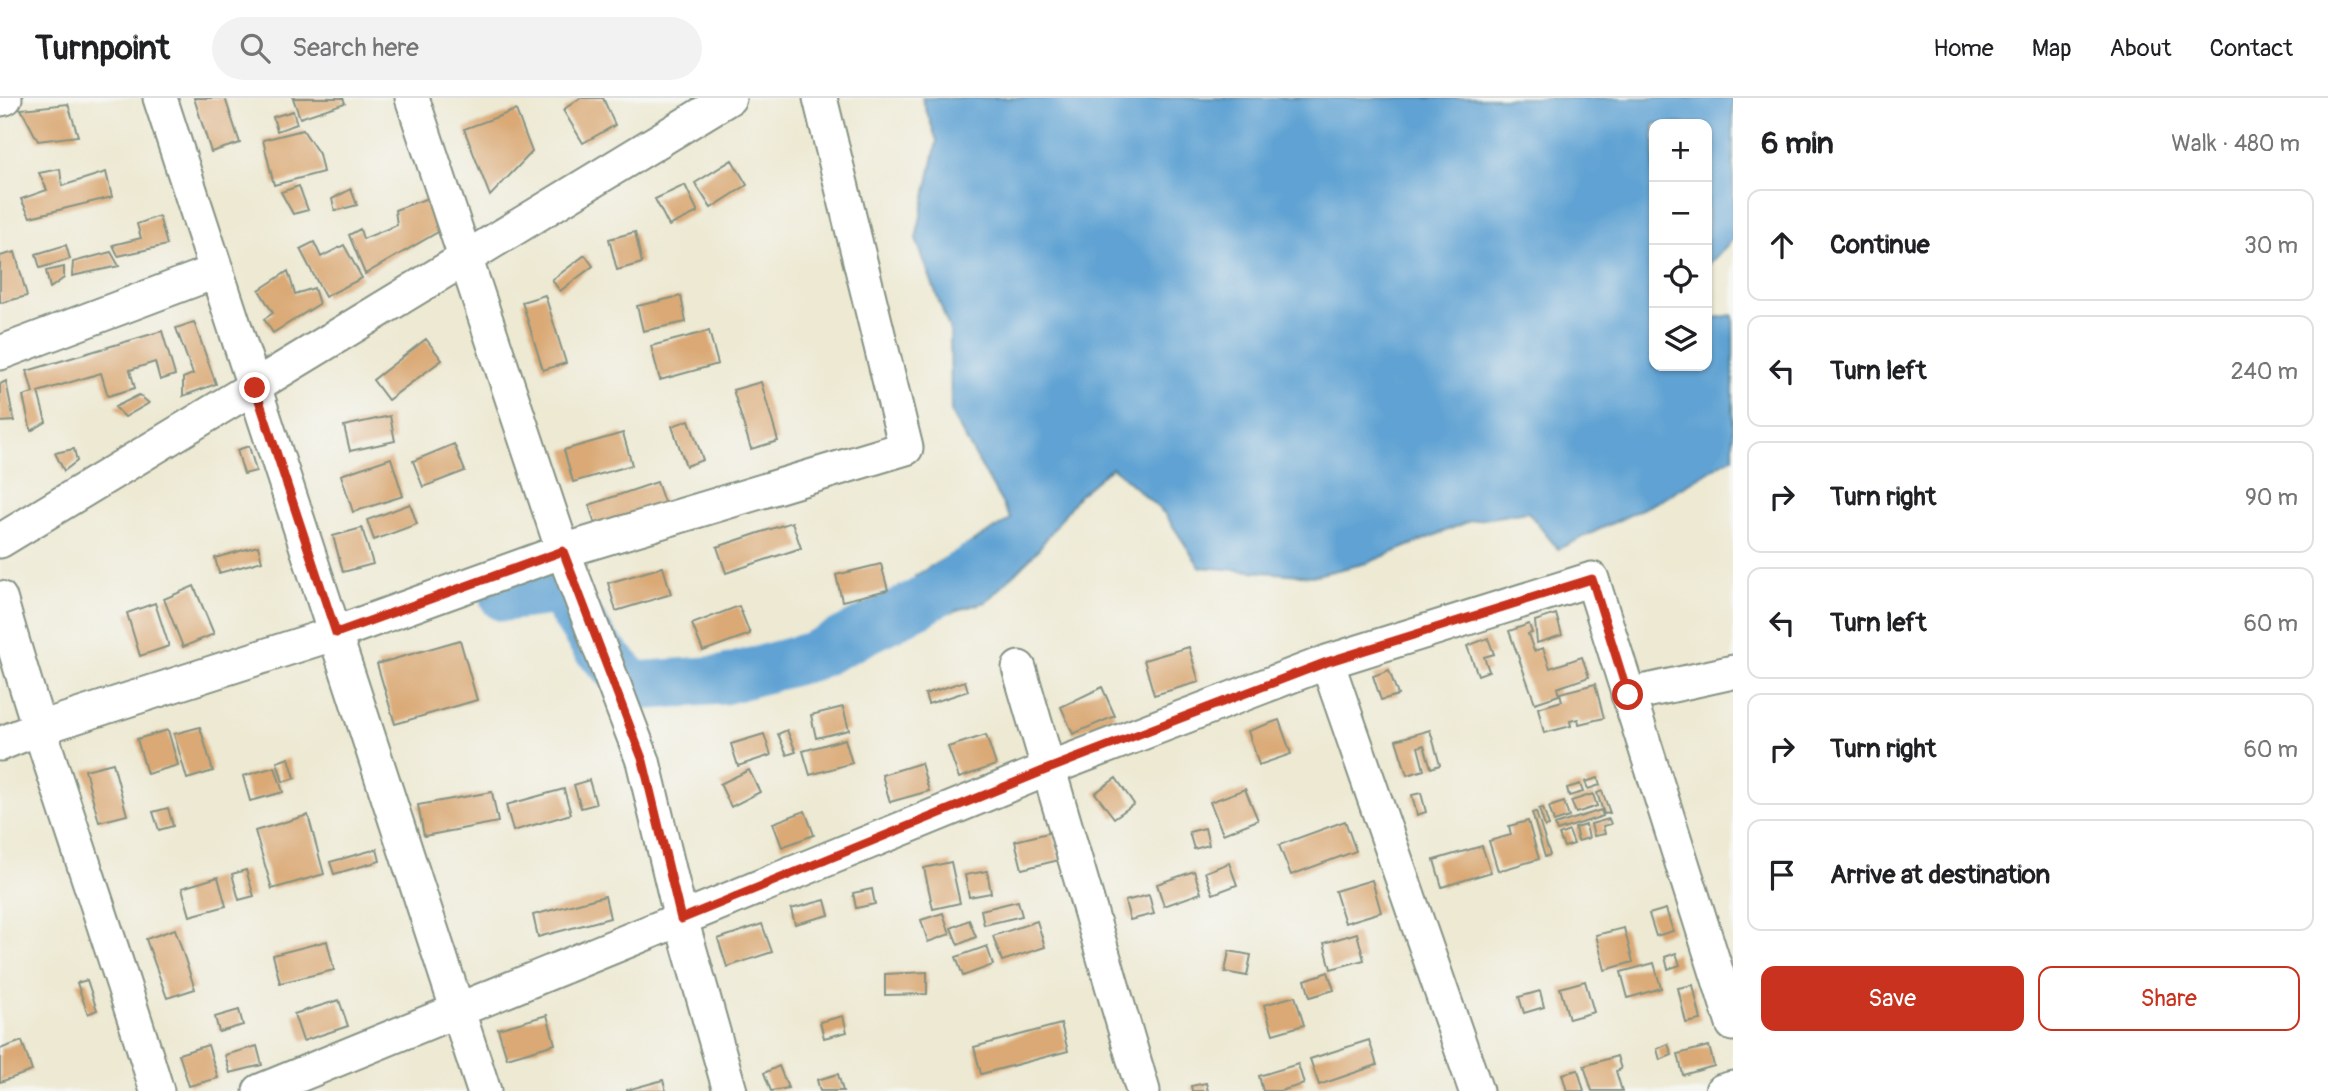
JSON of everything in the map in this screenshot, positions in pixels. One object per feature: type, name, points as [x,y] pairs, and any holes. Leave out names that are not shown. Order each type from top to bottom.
[{"type":"street","points":[[160,98],[484,1091]]},
{"type":"street","points":[[412,98],[563,551],[643,761],[681,919],[730,1091]]},
{"type":"street","points":[[0,541],[729,98]]},
{"type":"street","points":[[0,744],[37,729],[336,633],[563,551],[906,448],[820,98]]},
{"type":"street","points":[[0,353],[217,271]]},
{"type":"street","points":[[260,1091],[1048,769],[1327,662],[1592,579],[1733,1024]]},
{"type":"street","points":[[0,598],[37,729],[125,987],[157,1091]]},
{"type":"street","points":[[1327,662],[1476,1091]]},
{"type":"street","points":[[1019,668],[1143,1091]]},
{"type":"street","points":[[1628,695],[1733,672]]},
{"type":"street","points":[[1722,1091],[1733,1088]]},
{"type":"water","points":[[922,98],[1733,98],[1733,239],[1712,261],[1712,119],[1649,119],[1649,371],[1712,371],[1712,309],[1714,318],[1733,315],[1733,457],[1657,502],[1558,549],[1528,512],[1470,521],[1367,563],[1312,576],[1200,567],[1165,514],[1112,467],[1079,495],[1037,551],[986,602],[922,620],[915,576],[1011,519],[951,413],[950,331],[916,239],[937,141]]},
{"type":"building","points":[[194,98],[225,98],[240,143],[211,152]]},
{"type":"building","points":[[293,98],[343,98],[345,103],[300,118]]},
{"type":"building","points":[[580,98],[603,98],[615,125],[583,143],[563,110]]},
{"type":"building","points":[[68,104],[78,136],[38,141],[21,109]]},
{"type":"building","points":[[516,110],[532,152],[490,196],[464,129]]},
{"type":"building","points":[[293,111],[297,124],[277,131],[273,117]]},
{"type":"building","points":[[303,130],[319,154],[323,172],[274,185],[263,140]]},
{"type":"building","points":[[732,160],[747,185],[711,208],[695,183]]},
{"type":"building","points":[[60,169],[62,186],[106,172],[112,197],[30,217],[21,199],[47,190],[39,173]]},
{"type":"building","points":[[685,185],[698,212],[669,226],[655,199]]},
{"type":"building","points":[[299,186],[308,210],[293,214],[281,192]]},
{"type":"building","points":[[351,189],[357,205],[335,211],[332,199]]},
{"type":"building","points":[[428,198],[438,232],[365,274],[349,235],[360,229],[363,239],[397,225],[395,210]]},
{"type":"building","points":[[159,216],[167,245],[118,256],[113,245],[141,238],[137,224]]},
{"type":"building","points":[[635,232],[642,263],[617,270],[609,239]]},
{"type":"building","points":[[314,242],[321,257],[344,245],[362,278],[325,297],[300,249]]},
{"type":"building","points":[[66,245],[70,259],[40,268],[36,254]]},
{"type":"building","points":[[15,252],[27,296],[0,303],[0,256]]},
{"type":"building","points":[[111,252],[119,266],[72,276],[73,262]]},
{"type":"building","points":[[585,255],[593,266],[560,291],[552,280]]},
{"type":"building","points":[[64,267],[64,278],[50,288],[46,271]]},
{"type":"building","points":[[288,271],[295,294],[314,288],[319,304],[273,333],[264,319],[273,313],[259,290]]},
{"type":"building","points":[[545,295],[566,363],[543,370],[522,302]]},
{"type":"building","points":[[681,296],[686,322],[643,331],[637,306]]},
{"type":"building","points":[[194,322],[216,384],[183,396],[183,378],[193,374],[176,328]]},
{"type":"building","points":[[162,331],[175,375],[160,380],[155,362],[130,370],[135,388],[108,396],[101,373],[38,392],[46,422],[31,431],[23,396],[33,393],[27,371]]},
{"type":"building","points":[[709,331],[718,364],[660,380],[651,346]]},
{"type":"building","points":[[426,339],[442,360],[388,400],[373,380]]},
{"type":"building","points":[[6,381],[14,421],[0,422],[0,384]]},
{"type":"building","points":[[761,382],[778,441],[751,449],[733,390]]},
{"type":"building","points":[[139,395],[149,403],[125,417],[115,407]]},
{"type":"building","points":[[390,416],[395,441],[350,451],[344,426]]},
{"type":"building","points":[[689,420],[703,460],[686,466],[672,426]]},
{"type":"building","points":[[623,433],[632,465],[573,482],[564,450]]},
{"type":"building","points":[[454,444],[465,471],[423,487],[413,461]]},
{"type":"building","points":[[249,446],[256,471],[244,474],[237,450]]},
{"type":"building","points":[[74,449],[77,461],[64,471],[55,453]]},
{"type":"building","points":[[391,458],[403,496],[353,512],[341,475]]},
{"type":"building","points":[[657,482],[665,505],[596,528],[589,505]]},
{"type":"building","points":[[410,504],[417,524],[374,540],[367,520]]},
{"type":"building","points":[[792,522],[801,548],[726,573],[717,547]]},
{"type":"building","points":[[362,528],[373,564],[343,572],[333,536]]},
{"type":"building","points":[[258,546],[262,561],[219,573],[215,558]]},
{"type":"building","points":[[881,564],[888,590],[842,601],[836,575]]},
{"type":"building","points":[[663,567],[671,594],[616,611],[608,583]]},
{"type":"building","points":[[194,586],[214,634],[183,647],[164,599]]},
{"type":"building","points":[[155,603],[169,646],[140,656],[127,613]]},
{"type":"building","points":[[739,606],[750,634],[703,651],[692,624]]},
{"type":"building","points":[[1556,614],[1562,635],[1537,643],[1535,621]]},
{"type":"building","points":[[1529,624],[1532,633],[1528,634],[1534,651],[1543,648],[1550,668],[1582,657],[1589,677],[1557,688],[1559,695],[1535,703],[1509,631]]},
{"type":"building","points":[[1488,638],[1494,654],[1484,657],[1489,671],[1478,675],[1467,646]]},
{"type":"building","points":[[460,640],[477,700],[395,724],[377,664]]},
{"type":"building","points":[[1189,647],[1199,682],[1154,695],[1144,660]]},
{"type":"building","points":[[1389,670],[1398,695],[1381,700],[1373,676]]},
{"type":"building","points":[[965,681],[968,691],[928,704],[925,694]]},
{"type":"building","points":[[1595,684],[1604,718],[1579,724],[1578,719],[1570,721],[1571,726],[1544,733],[1538,708],[1562,701],[1560,693]]},
{"type":"building","points":[[1102,687],[1115,716],[1073,734],[1061,707]]},
{"type":"building","points":[[843,707],[849,730],[816,738],[811,715]]},
{"type":"building","points":[[1279,720],[1291,754],[1259,765],[1248,731]]},
{"type":"building","points":[[200,727],[213,771],[187,779],[174,734]]},
{"type":"building","points":[[168,730],[178,765],[147,774],[137,739]]},
{"type":"building","points":[[787,730],[796,752],[787,755],[778,734]]},
{"type":"building","points":[[1430,730],[1440,765],[1431,768],[1424,745],[1418,747],[1424,770],[1407,775],[1396,740]]},
{"type":"building","points":[[764,734],[771,755],[738,766],[731,744]]},
{"type":"building","points":[[986,735],[996,765],[959,778],[948,747]]},
{"type":"building","points":[[845,739],[852,763],[810,775],[803,751]]},
{"type":"building","points":[[289,758],[295,778],[283,782],[277,762]]},
{"type":"building","points":[[113,763],[127,815],[99,822],[85,770]]},
{"type":"building","points":[[921,763],[929,791],[890,802],[882,775]]},
{"type":"building","points":[[275,767],[283,792],[250,801],[243,776]]},
{"type":"building","points":[[749,770],[760,792],[731,807],[720,784]]},
{"type":"building","points":[[1116,778],[1134,804],[1114,818],[1095,793]]},
{"type":"building","points":[[1598,778],[1600,785],[1588,789],[1585,782]]},
{"type":"building","points":[[589,780],[596,804],[581,808],[574,785]]},
{"type":"building","points":[[1580,784],[1583,792],[1569,796],[1567,788]]},
{"type":"building","points":[[564,789],[571,814],[513,831],[506,805]]},
{"type":"building","points":[[1245,789],[1258,820],[1223,834],[1210,802]]},
{"type":"building","points":[[1602,791],[1610,813],[1604,814],[1597,793]]},
{"type":"building","points":[[492,792],[498,822],[424,836],[418,805]]},
{"type":"building","points":[[1421,793],[1426,812],[1417,815],[1412,795]]},
{"type":"building","points":[[1593,794],[1597,806],[1576,813],[1571,801]]},
{"type":"building","points":[[1564,802],[1569,817],[1554,822],[1549,807]]},
{"type":"building","points":[[168,808],[173,826],[159,830],[153,812]]},
{"type":"building","points":[[1543,808],[1549,826],[1545,827],[1539,809]]},
{"type":"building","points":[[1601,810],[1603,816],[1557,831],[1555,825]]},
{"type":"building","points":[[805,811],[814,835],[782,847],[773,823]]},
{"type":"building","points":[[1536,812],[1550,855],[1545,857],[1532,813]]},
{"type":"building","points":[[308,815],[324,874],[272,889],[255,831]]},
{"type":"building","points":[[1609,819],[1611,824],[1603,826],[1605,834],[1594,836],[1591,824]]},
{"type":"building","points":[[1345,821],[1356,851],[1291,875],[1279,845]]},
{"type":"building","points":[[1528,821],[1539,859],[1498,871],[1489,841],[1511,835],[1509,826]]},
{"type":"building","points":[[1586,825],[1589,838],[1578,841],[1575,828]]},
{"type":"building","points":[[1205,828],[1209,845],[1194,849],[1189,832]]},
{"type":"building","points":[[1569,831],[1574,844],[1564,847],[1559,835]]},
{"type":"building","points":[[1052,832],[1059,860],[1022,869],[1015,841]]},
{"type":"building","points":[[1482,846],[1491,872],[1442,887],[1434,860]]},
{"type":"building","points":[[377,849],[380,861],[334,874],[330,862]]},
{"type":"building","points":[[951,862],[960,903],[933,909],[924,868]]},
{"type":"building","points":[[1229,863],[1237,885],[1213,894],[1205,872]]},
{"type":"building","points":[[246,870],[254,896],[239,900],[232,874]]},
{"type":"building","points":[[987,871],[991,893],[969,897],[965,875]]},
{"type":"building","points":[[1194,871],[1201,893],[1164,906],[1157,884]]},
{"type":"building","points":[[218,877],[226,906],[190,916],[182,888]]},
{"type":"building","points":[[1372,880],[1381,912],[1345,923],[1335,891]]},
{"type":"building","points":[[872,889],[875,904],[856,908],[853,893]]},
{"type":"building","points":[[1149,895],[1154,914],[1130,920],[1125,901]]},
{"type":"building","points":[[605,896],[610,918],[538,937],[533,915]]},
{"type":"building","points":[[825,900],[829,915],[795,924],[791,909]]},
{"type":"building","points":[[1018,901],[1022,916],[984,925],[981,910]]},
{"type":"building","points":[[1666,909],[1673,931],[1656,936],[1649,914]]},
{"type":"building","points":[[943,913],[950,934],[928,942],[921,920]]},
{"type":"building","points":[[969,920],[976,937],[958,945],[951,928]]},
{"type":"building","points":[[1037,921],[1045,947],[1002,961],[993,936]]},
{"type":"building","points":[[762,924],[772,952],[727,967],[718,939]]},
{"type":"building","points":[[1624,928],[1633,962],[1605,970],[1596,935]]},
{"type":"building","points":[[175,929],[195,989],[167,998],[146,939]]},
{"type":"building","points":[[1357,933],[1364,960],[1331,969],[1324,943]]},
{"type":"building","points":[[327,941],[334,970],[280,983],[273,955]]},
{"type":"building","points":[[987,946],[993,965],[963,976],[956,957]]},
{"type":"building","points":[[1229,951],[1251,955],[1247,976],[1225,972]]},
{"type":"building","points":[[1676,953],[1680,965],[1668,969],[1665,957]]},
{"type":"building","points":[[1654,963],[1661,988],[1628,998],[1621,972]]},
{"type":"building","points":[[927,972],[927,994],[885,995],[885,974]]},
{"type":"building","points":[[1328,972],[1334,990],[1310,997],[1305,980]]},
{"type":"building","points":[[87,980],[97,1010],[88,1014],[77,983]]},
{"type":"building","points":[[1585,981],[1594,1012],[1569,1019],[1560,988]]},
{"type":"building","points":[[1693,985],[1701,1020],[1686,1023],[1678,988]]},
{"type":"building","points":[[1540,991],[1544,1007],[1524,1013],[1519,997]]},
{"type":"building","points":[[1295,996],[1304,1025],[1273,1034],[1264,1005]]},
{"type":"building","points":[[339,1000],[348,1026],[303,1041],[294,1014]]},
{"type":"building","points":[[239,1010],[243,1025],[219,1032],[215,1017]]},
{"type":"building","points":[[547,1015],[555,1044],[507,1058],[498,1029]]},
{"type":"building","points":[[843,1016],[847,1032],[824,1038],[820,1022]]},
{"type":"building","points":[[1061,1024],[1068,1051],[981,1074],[974,1047]]},
{"type":"building","points":[[1369,1040],[1377,1065],[1319,1085],[1310,1059]]},
{"type":"building","points":[[22,1041],[32,1071],[0,1082],[0,1049]]},
{"type":"building","points":[[1668,1044],[1672,1055],[1660,1060],[1657,1049]]},
{"type":"building","points":[[208,1045],[218,1078],[189,1086],[179,1054]]},
{"type":"building","points":[[257,1046],[262,1065],[230,1073],[225,1055]]},
{"type":"building","points":[[1709,1046],[1714,1066],[1683,1075],[1678,1054]]},
{"type":"building","points":[[1617,1056],[1621,1069],[1616,1071],[1622,1091],[1592,1091],[1584,1066]]},
{"type":"building","points":[[1298,1064],[1304,1084],[1280,1091],[1263,1091],[1259,1076]]},
{"type":"building","points":[[779,1066],[788,1088],[771,1091],[764,1073]]},
{"type":"building","points":[[1578,1070],[1584,1091],[1567,1091],[1562,1074]]},
{"type":"building","points":[[838,1074],[843,1091],[820,1091],[817,1080]]},
{"type":"building","points":[[663,1080],[666,1091],[627,1091],[627,1090]]},
{"type":"building","points":[[1206,1083],[1208,1091],[1192,1091],[1191,1086]]},
{"type":"waterway","points":[[504,597],[560,590],[596,646],[634,686],[723,680],[813,656],[920,603],[975,567]]},
{"type":"route","points":[[255,388],[336,633],[563,551],[643,761],[681,919],[1048,769],[1327,662],[1592,579],[1628,695]]}]
